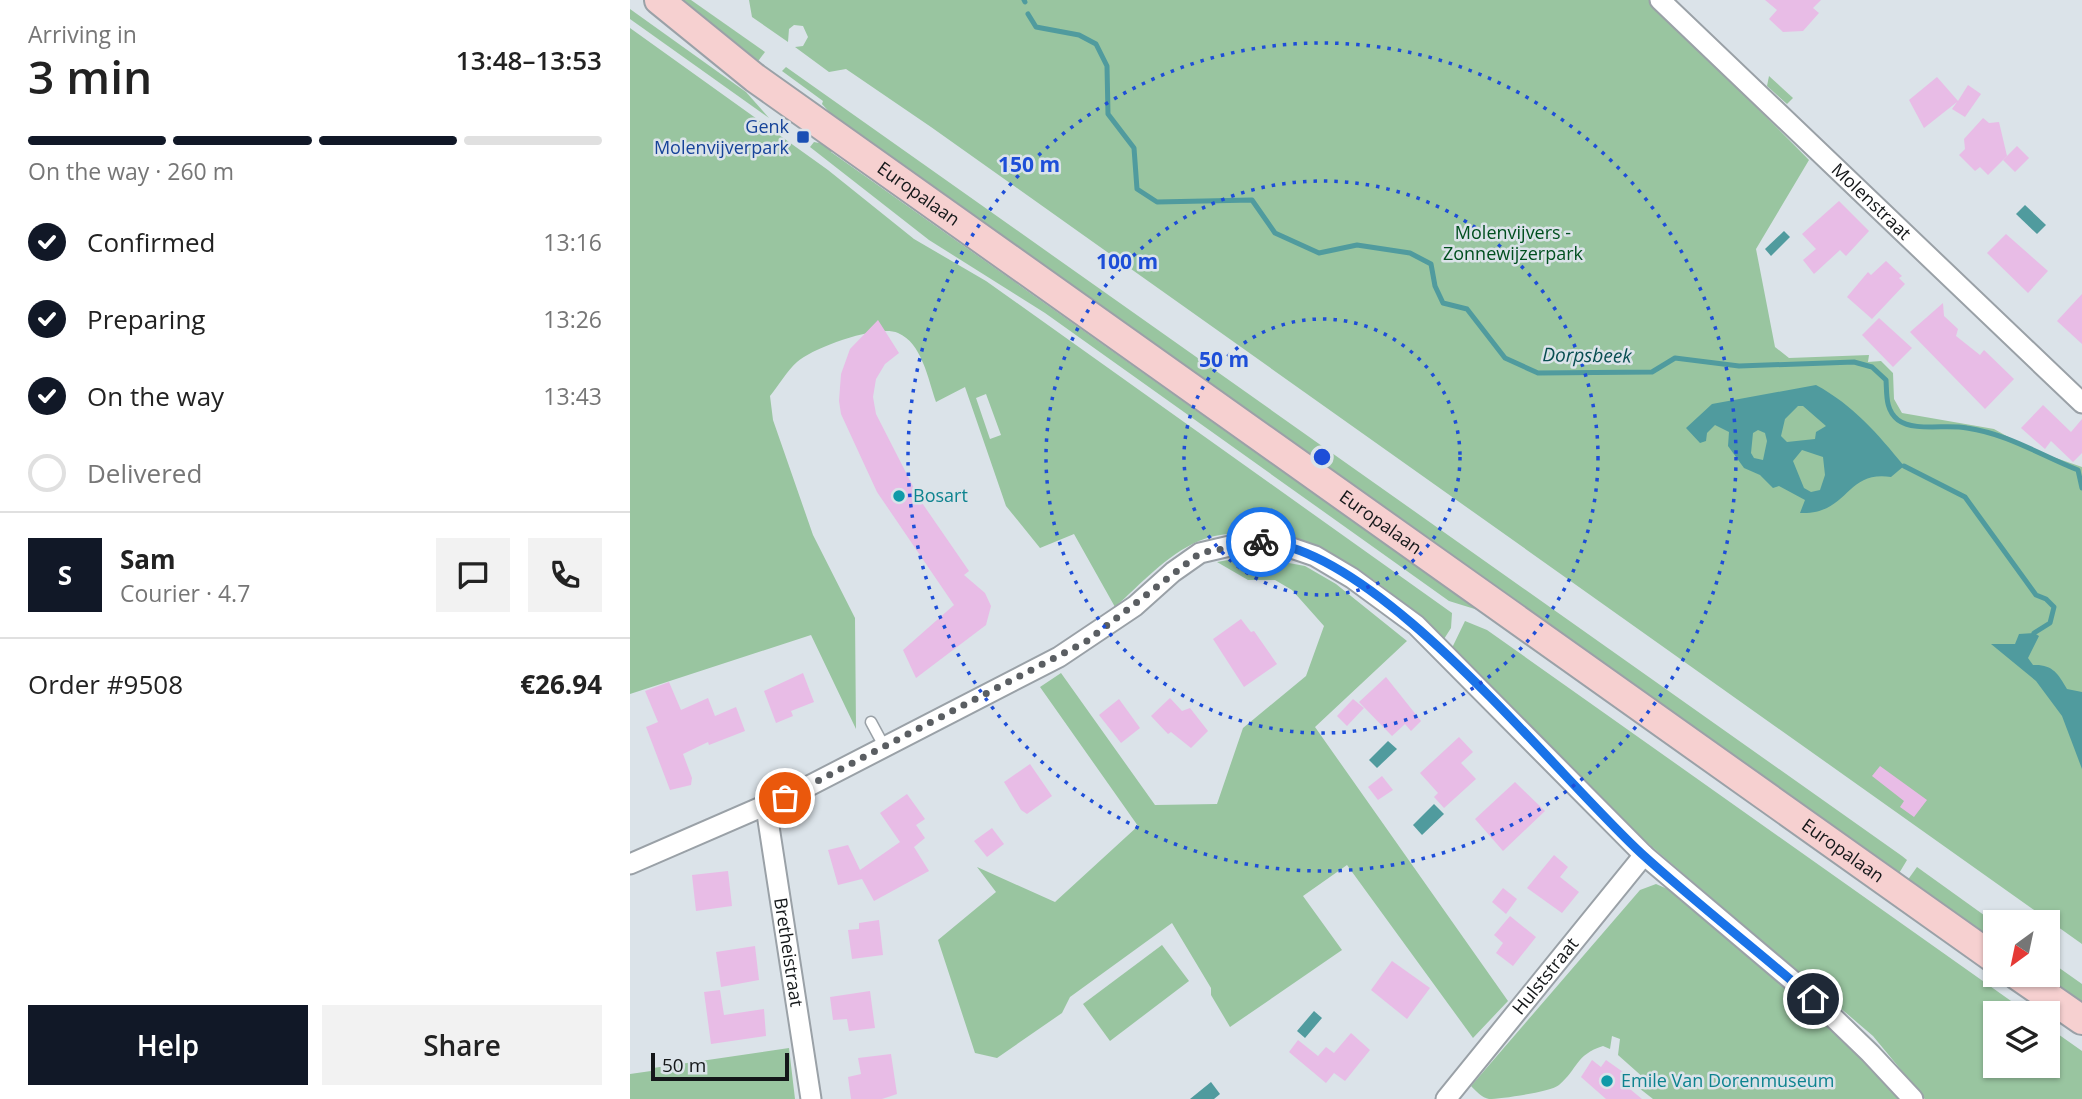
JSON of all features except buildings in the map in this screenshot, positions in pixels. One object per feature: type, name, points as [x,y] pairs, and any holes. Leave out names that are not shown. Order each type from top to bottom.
[{"type":"main road","name":"Europalaan","points":[[635,0],[692,41],[730,60]]},
{"type":"main road","name":"Europalaan","points":[[659,0],[730,60],[1983,950]]},
{"type":"main road","points":[[2034,987],[2082,1020]]},
{"type":"street","name":"Molenstraat","points":[[1660,0],[2082,403]]},
{"type":"street","points":[[630,864],[766,807],[885,748],[1087,641],[1200,553],[1251,541],[1274,542],[1315,556],[1352,578],[1416,625],[1644,855],[1813,999],[1870,1053],[1913,1099]]},
{"type":"street","name":"Bretheistraat","points":[[766,807],[811,1099]]},
{"type":"street","name":"Hulststraat","points":[[1446,1099],[1644,855]]},
{"type":"lane","points":[[871,722],[885,748]]},
{"type":"green space","points":[[668,0],[691,0],[765,52],[756,64]]},
{"type":"green space","name":"Molenvijvers - Zonnewijzerpark","points":[[749,0],[1650,0],[1809,160],[1756,249],[1775,347],[1789,358],[1869,355],[1868,362],[1881,361],[1893,373],[1894,399],[1902,413],[1994,429],[2030,449],[2082,467],[2082,944],[2060,928],[2060,910],[2034,910],[931,127],[846,69],[829,72],[795,47],[803,46],[808,37],[803,26],[794,25],[789,29],[788,42],[752,17]]},
{"type":"green space","points":[[630,9],[746,92],[769,118],[630,19]]},
{"type":"green space","points":[[630,28],[828,170],[914,239],[986,281],[1452,613],[1451,628],[1444,639],[1381,585],[1335,556],[1311,545],[1257,534],[1213,536],[1187,547],[1154,571],[1115,607],[1074,534],[1040,548],[1006,506],[965,387],[936,402],[923,363],[913,345],[898,333],[876,332],[830,344],[805,356],[793,366],[770,396],[773,420],[813,535],[855,618],[856,729],[811,635],[630,694]],"holes":[[[986,394],[1001,435],[990,439],[976,398]]]},
{"type":"green space","points":[[786,67],[1902,856],[1907,860],[1898,875],[843,127],[822,104],[823,101],[782,71]]},
{"type":"green space","points":[[1769,76],[1793,98],[1787,104],[1767,86]]},
{"type":"green space","points":[[814,142],[834,146],[831,152],[1478,610],[1449,601],[1045,313],[929,240],[810,147]]},
{"type":"green space","points":[[1251,556],[1305,566],[1336,584],[1407,641],[1315,727],[1508,1001],[1473,1038],[1347,865],[1303,896],[1342,950],[1230,1027],[1211,995],[1211,988],[1172,923],[1070,997],[1062,1013],[997,1058],[975,1053],[938,940],[996,892],[977,867],[1055,902],[1138,826],[1040,687],[1061,673],[1155,805],[1217,804],[1243,728],[1306,676],[1324,626],[1292,590],[1275,580],[1248,580],[1217,562]]},
{"type":"green space","points":[[1465,621],[1487,630],[1983,981],[1983,987],[1991,987],[2011,1001],[1983,1001],[1983,1078],[2060,1078],[2060,1035],[2082,1051],[2082,1099],[1925,1099],[1873,1036],[1644,840],[1451,650]]},
{"type":"green space","points":[[1917,867],[1983,914],[1983,935],[1907,881]]},
{"type":"green space","points":[[1656,884],[1677,893],[1801,998],[1904,1099],[1653,1099],[1639,1088],[1645,1079],[1618,1055],[1620,1039],[1612,1036],[1610,1049],[1603,1046],[1587,1054],[1554,1088],[1495,1099],[1479,1094],[1471,1086],[1640,890]]},
{"type":"green space","points":[[1162,945],[1189,981],[1110,1041],[1083,1004]]},
{"type":"green space","points":[[2060,968],[2082,984],[2082,1004],[2057,987],[2060,987]]},
{"type":"green space","points":[[789,1048],[795,1099],[630,1099],[630,1074],[651,1071],[653,1068]]},
{"type":"water","points":[[2025,205],[2046,225],[2037,234],[2016,214]]},
{"type":"water","points":[[1784,231],[1790,237],[1771,256],[1765,249]]},
{"type":"water","points":[[1816,385],[1853,411],[1904,466],[1891,477],[1864,480],[1828,507],[1816,512],[1800,513],[1805,500],[1779,486],[1773,488],[1760,475],[1744,468],[1728,446],[1729,432],[1715,425],[1707,433],[1706,441],[1700,443],[1686,428],[1712,404]],"holes":[[[1798,406],[1803,406],[1826,426],[1816,432],[1815,439],[1787,442],[1781,436],[1785,419]],[[1758,430],[1765,433],[1767,441],[1763,460],[1754,458],[1751,453],[1753,433]],[[1802,450],[1823,457],[1825,475],[1820,490],[1811,492],[1804,488],[1793,461]]]},
{"type":"water","points":[[2034,633],[2039,636],[2028,658],[2033,665],[2050,668],[2067,689],[2082,692],[2082,769],[2062,716],[2036,681],[1991,644],[2015,644],[2019,634]]},
{"type":"water","points":[[1388,741],[1397,749],[1377,768],[1369,760]]},
{"type":"water","points":[[1434,804],[1444,814],[1422,835],[1413,825]]},
{"type":"water","points":[[1314,1011],[1322,1018],[1305,1038],[1297,1031]]},
{"type":"water","points":[[1211,1082],[1220,1094],[1214,1099],[1190,1099]]},
{"type":"waterway","name":"Dorpsbeek","points":[[1028,14],[1036,27],[1079,35],[1096,44],[1107,66],[1108,114],[1134,148],[1137,189],[1157,202],[1252,200],[1275,233],[1319,253],[1357,245],[1410,253],[1431,264],[1435,286],[1443,303],[1467,309],[1505,358],[1538,373],[1652,372],[1675,358],[1739,366],[1854,362],[1872,367],[1886,380],[1889,407],[1898,420],[1913,426],[1967,428],[2010,440],[2078,470],[2082,488]]},
{"type":"waterway","points":[[1904,466],[1965,497],[2036,595],[2046,599],[2054,607],[2050,623],[2034,633]]},
{"type":"way so far","points":[[785,798],[1087,641],[1200,553],[1251,541],[1261,542]]},
{"type":"place","name":"Genk Molenvijverpark","points":[[803,137]]},
{"type":"place","name":"Bosart","points":[[899,496]]},
{"type":"place","name":"Emile Van Dorenmuseum","points":[[1607,1081]]},
{"type":"route","points":[[1261,542],[1274,542],[1315,556],[1352,578],[1416,625],[1644,855],[1813,999]]}]
